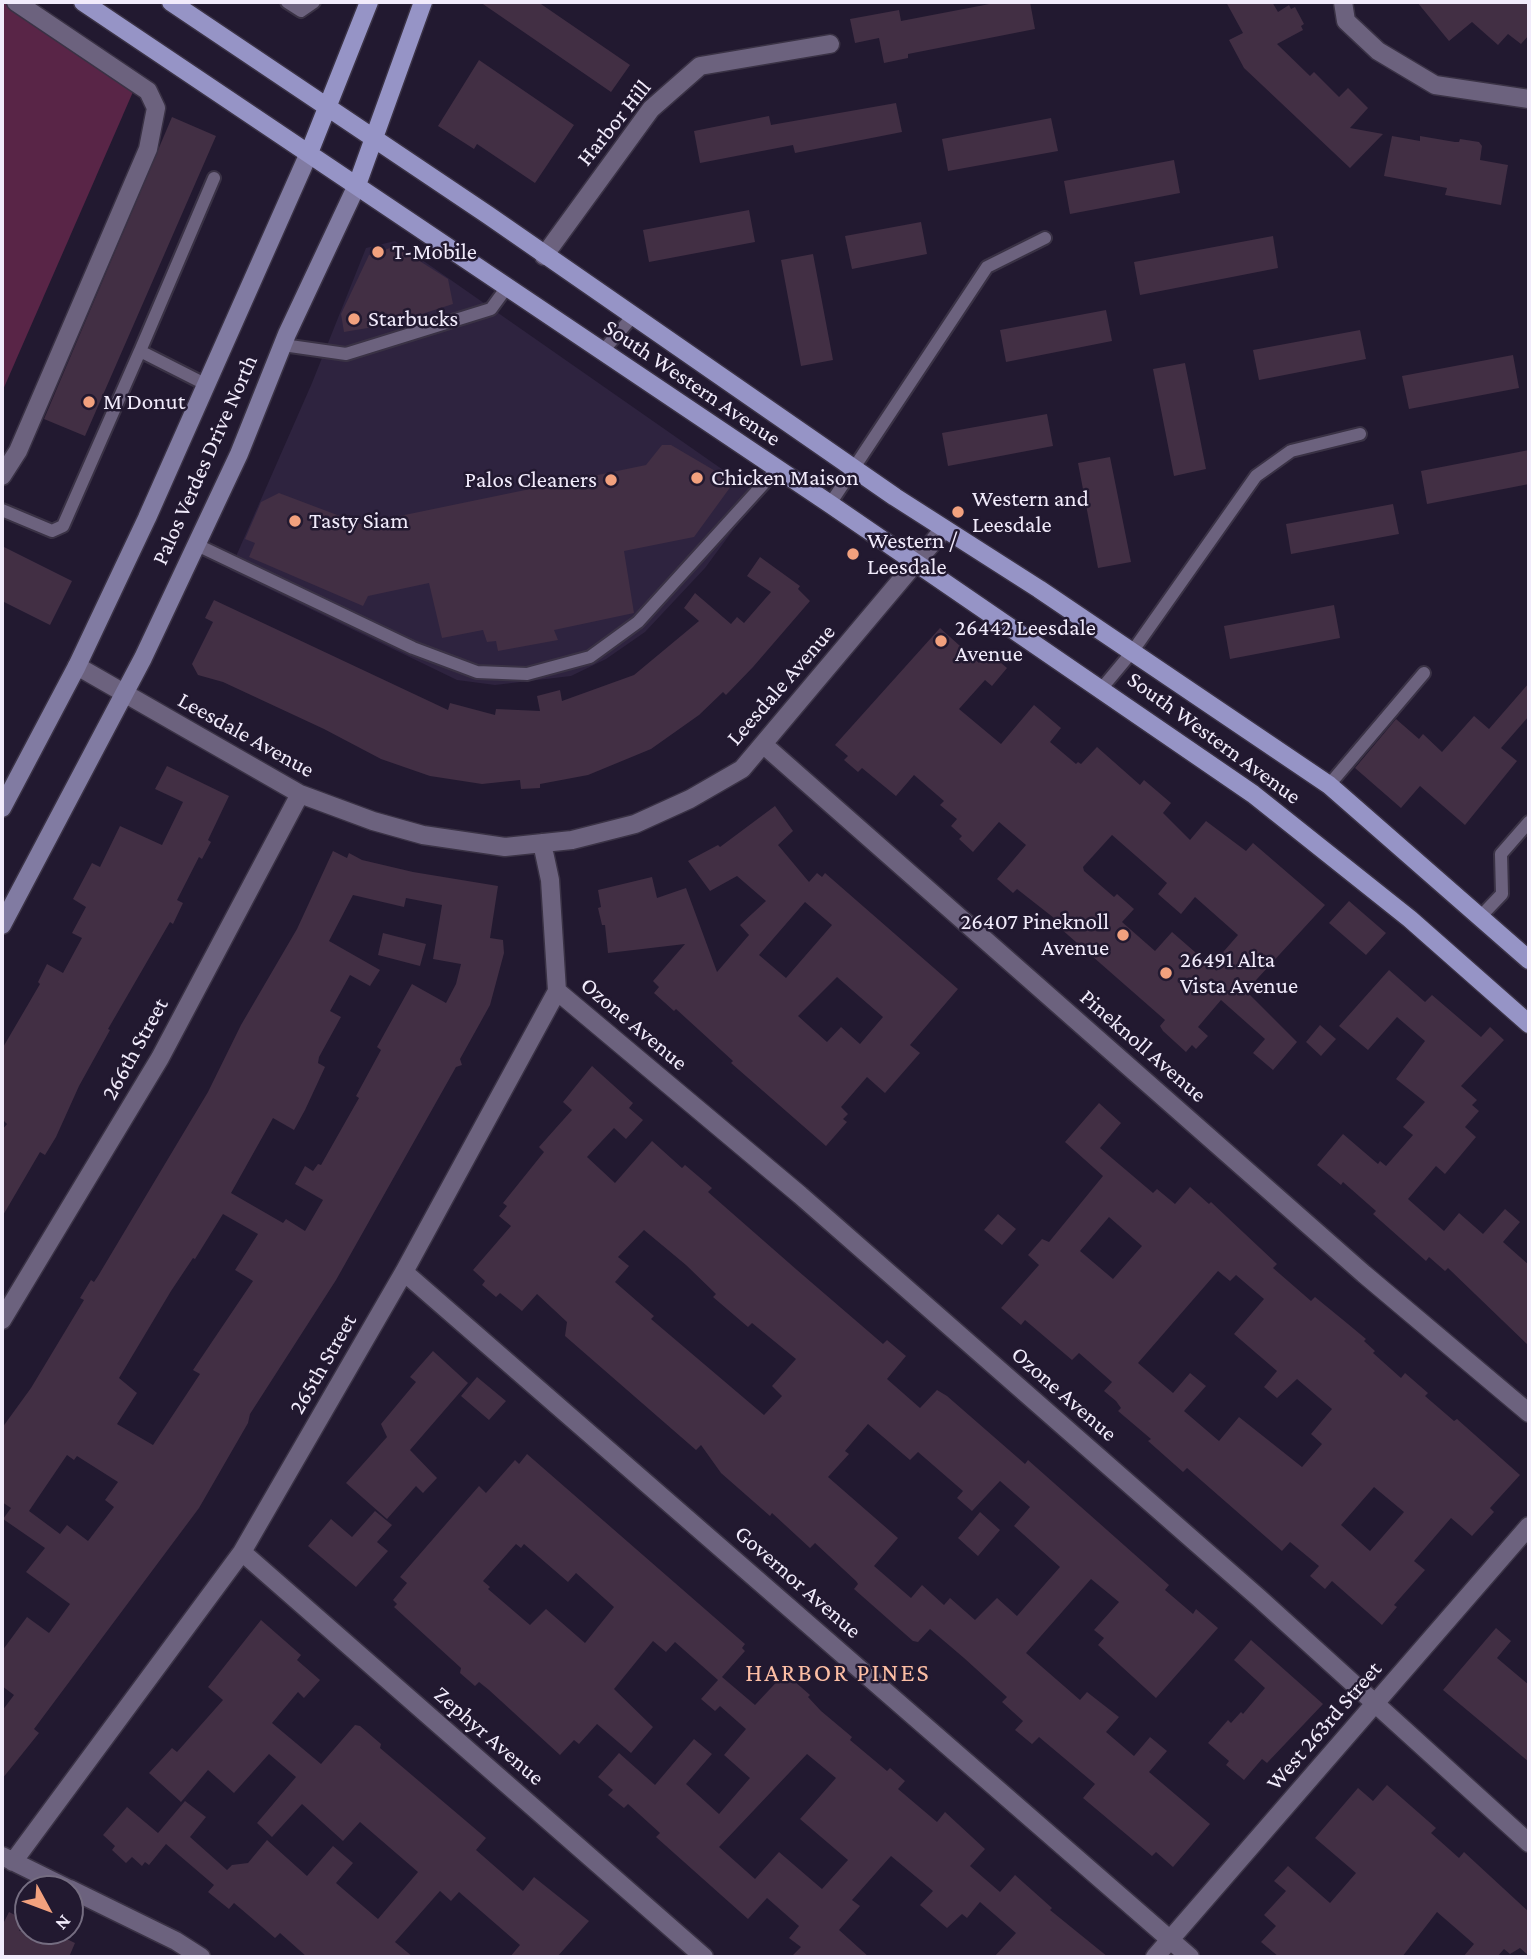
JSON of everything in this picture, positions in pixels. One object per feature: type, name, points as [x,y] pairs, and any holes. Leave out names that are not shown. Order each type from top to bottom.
[{"type":"main road","name":"South Western Avenue","points":[[83,2],[1102,688],[1319,844],[1529,1024]]},
{"type":"main road","name":"South Western Avenue","points":[[171,2],[488,215],[944,530],[1132,652],[1329,786],[1529,960]]},
{"type":"main road","name":"Palos Verdes Drive North","points":[[2,808],[77,666],[147,518],[309,152],[369,2]]},
{"type":"main road","name":"Palos Verdes Drive North","points":[[2,924],[124,695],[239,454],[283,345],[357,185],[423,2]]},
{"type":"street","points":[[2,476],[18,452],[148,149],[156,108],[148,91],[16,2]]},
{"type":"street","points":[[1343,2],[1346,21],[1378,51],[1435,85],[1529,99]]},
{"type":"street","name":"Harbor Hill","points":[[544,256],[651,108],[700,66],[830,44]]},
{"type":"street","name":"Leesdale Avenue","points":[[77,666],[300,794],[373,821],[423,835],[505,847],[572,840],[635,824],[691,799],[742,769],[944,530]]},
{"type":"street","name":"Pineknoll Avenue","points":[[764,745],[1364,1274],[1529,1413]]},
{"type":"street","name":"266th Street","points":[[2,1320],[160,1058],[300,794]]},
{"type":"street","points":[[542,843],[550,880],[557,991]]},
{"type":"street","name":"265th Street","points":[[7,1859],[242,1552],[404,1272],[557,991]]},
{"type":"street","name":"Ozone Avenue","points":[[557,991],[810,1204],[1377,1704],[1529,1843]]},
{"type":"street","name":"Governor Avenue","points":[[404,1272],[1190,1957]]},
{"type":"street","name":"West 263rd Street","points":[[1155,1957],[1529,1526]]},
{"type":"street","name":"Zephyr Avenue","points":[[242,1552],[705,1957]]},
{"type":"street","points":[[7,1859],[41,1875]]},
{"type":"street","points":[[84,1896],[176,1941],[201,1957]]},
{"type":"lane","points":[[287,2],[301,10],[314,2]]},
{"type":"lane","points":[[2,510],[52,531],[63,526],[214,178]]},
{"type":"lane","points":[[830,503],[987,267],[1045,238]]},
{"type":"lane","points":[[283,345],[346,354],[491,309],[507,287]]},
{"type":"lane","points":[[602,352],[633,316]]},
{"type":"lane","points":[[139,351],[205,384]]},
{"type":"lane","points":[[1102,688],[1132,652],[1256,476],[1291,451],[1360,434]]},
{"type":"lane","points":[[195,544],[413,648],[477,672],[527,674],[590,657],[638,622],[777,469]]},
{"type":"lane","points":[[1329,786],[1424,673]]},
{"type":"lane","points":[[1481,916],[1502,894],[1501,854],[1529,822]]},
{"type":"shaded area","points":[[2,2],[10,2],[136,85],[2,392]]},
{"type":"shaded area","points":[[395,241],[759,495],[705,568],[645,632],[606,659],[571,676],[495,685],[457,680],[230,570],[312,383],[366,248]]},
{"type":"building","points":[[480,2],[538,2],[630,65],[611,92]]},
{"type":"building","points":[[1000,2],[1030,2],[1035,29],[908,54],[908,58],[884,63],[879,38],[855,43],[850,19],[899,10],[901,21]]},
{"type":"building","points":[[1226,2],[1272,2],[1278,12],[1289,5],[1291,9],[1295,7],[1304,24],[1301,26],[1303,30],[1277,44],[1310,76],[1314,72],[1339,97],[1348,88],[1368,108],[1350,128],[1383,134],[1350,168],[1244,68],[1229,40],[1243,33]]},
{"type":"building","points":[[1417,2],[1529,2],[1529,35],[1521,44],[1508,34],[1498,45],[1472,22],[1449,41]]},
{"type":"building","points":[[479,60],[574,125],[535,183],[477,144],[474,149],[438,126]]},
{"type":"building","points":[[896,103],[902,132],[795,153],[793,145],[700,163],[694,131],[769,116],[771,125]]},
{"type":"building","points":[[172,117],[216,136],[85,436],[44,419]]},
{"type":"building","points":[[1051,118],[1058,151],[948,171],[942,139]]},
{"type":"building","points":[[1392,136],[1420,141],[1420,136],[1455,142],[1460,139],[1479,142],[1482,146],[1480,160],[1508,165],[1501,205],[1445,195],[1447,188],[1384,176]]},
{"type":"building","points":[[1174,160],[1180,193],[1070,214],[1064,181]]},
{"type":"building","points":[[749,210],[755,242],[649,262],[643,230]]},
{"type":"building","points":[[921,222],[927,254],[852,269],[845,236]]},
{"type":"building","points":[[1273,236],[1278,268],[1140,295],[1134,262]]},
{"type":"building","points":[[396,246],[448,279],[453,304],[391,324],[344,332],[341,314],[369,255]]},
{"type":"building","points":[[813,254],[833,360],[801,366],[781,260]]},
{"type":"building","points":[[1106,310],[1112,341],[1006,362],[1000,330]]},
{"type":"building","points":[[1360,330],[1366,359],[1259,380],[1253,350]]},
{"type":"building","points":[[1513,355],[1519,388],[1409,409],[1402,376]]},
{"type":"building","points":[[1185,363],[1206,469],[1174,476],[1153,369]]},
{"type":"building","points":[[1047,414],[1053,446],[948,466],[942,433]]},
{"type":"building","points":[[662,445],[671,445],[734,482],[694,537],[624,551],[634,613],[554,630],[558,640],[498,651],[496,641],[487,642],[483,630],[442,638],[429,583],[368,596],[363,606],[249,557],[255,543],[245,539],[261,502],[279,493],[361,524],[646,465]]},
{"type":"building","points":[[1529,450],[1529,484],[1427,504],[1421,471]]},
{"type":"building","points":[[1110,457],[1131,562],[1098,568],[1078,463]]},
{"type":"building","points":[[1393,504],[1399,534],[1291,554],[1286,524]]},
{"type":"building","points":[[2,546],[72,581],[50,625],[2,601]]},
{"type":"building","points":[[760,557],[800,586],[798,589],[810,601],[753,667],[726,695],[723,692],[699,715],[651,749],[588,775],[540,784],[540,788],[521,789],[520,780],[482,784],[430,776],[381,759],[223,682],[198,675],[192,664],[213,622],[205,618],[214,600],[448,710],[450,703],[495,715],[496,709],[540,711],[537,696],[560,690],[562,701],[634,675],[699,621],[684,608],[695,593],[731,624],[737,617],[744,623],[771,592],[747,576]]},
{"type":"building","points":[[1334,605],[1340,638],[1230,659],[1224,626]]},
{"type":"building","points":[[940,628],[979,663],[988,652],[1007,668],[992,686],[985,680],[959,709],[1001,744],[1034,705],[1061,728],[1050,742],[1076,764],[1081,764],[1097,747],[1140,785],[1144,780],[1171,803],[1163,813],[1190,840],[1206,821],[1246,851],[1253,843],[1325,905],[1246,991],[1297,1042],[1273,1070],[1253,1053],[1265,1039],[1221,1000],[1198,1027],[1208,1036],[1196,1049],[1192,1045],[1186,1052],[1163,1031],[1160,1026],[1165,1020],[1052,921],[1054,918],[1017,889],[1013,893],[997,879],[1026,845],[999,822],[973,852],[959,839],[962,836],[951,826],[957,819],[940,805],[944,801],[914,775],[896,796],[862,768],[858,772],[844,760],[848,756],[835,745]],"holes":[[[1112,835],[1167,883],[1158,894],[1181,914],[1195,897],[1238,935],[1211,966],[1172,932],[1155,951],[1122,922],[1134,909],[1117,894],[1114,897],[1084,871],[1083,867]]]},
{"type":"building","points":[[1529,683],[1529,716],[1501,748],[1517,761],[1465,825],[1420,786],[1401,808],[1355,768],[1396,719],[1419,739],[1423,734],[1442,752],[1474,716],[1489,729]]},
{"type":"building","points":[[167,766],[229,796],[208,840],[211,842],[202,859],[199,857],[177,900],[183,903],[173,924],[170,922],[108,1029],[110,1030],[79,1086],[56,1137],[45,1155],[40,1152],[2,1217],[2,1130],[7,1124],[2,1119],[2,1049],[40,984],[38,982],[47,964],[63,973],[82,938],[72,933],[86,907],[73,899],[92,863],[100,867],[120,826],[162,845],[183,802],[155,789]]},
{"type":"building","points":[[775,806],[793,831],[778,845],[809,882],[817,873],[822,877],[825,873],[958,989],[910,1045],[920,1053],[885,1093],[867,1077],[841,1107],[848,1114],[843,1119],[847,1122],[826,1146],[731,1063],[733,1061],[676,1009],[674,1011],[654,993],[659,987],[653,981],[685,944],[608,953],[605,925],[602,925],[598,908],[601,907],[598,890],[652,877],[657,898],[686,888],[717,972],[749,935],[740,925],[766,901],[737,876],[710,891],[688,861],[718,845],[720,847]],"holes":[[[805,902],[832,925],[786,978],[759,955]],[[837,977],[883,1017],[860,1044],[841,1027],[827,1042],[798,1016]]]},
{"type":"building","points":[[333,851],[347,858],[349,853],[362,860],[413,872],[498,886],[490,938],[503,940],[504,953],[490,1005],[460,1059],[462,1065],[456,1067],[336,1280],[250,1414],[248,1423],[199,1508],[34,1729],[39,1733],[2,1779],[2,1711],[14,1695],[2,1686],[2,1651],[27,1617],[49,1633],[70,1604],[26,1572],[45,1548],[3,1519],[11,1508],[2,1502],[2,1428],[31,1388],[84,1300],[80,1298],[91,1280],[94,1282],[98,1276],[208,1092],[241,1025],[297,929]],"holes":[[[353,895],[404,907],[406,898],[442,905],[433,959],[461,964],[456,984],[446,1003],[412,984],[377,1047],[381,1050],[356,1096],[359,1098],[321,1165],[318,1164],[313,1171],[305,1166],[295,1184],[323,1200],[305,1231],[286,1219],[283,1223],[231,1193],[273,1118],[294,1130],[305,1110],[325,1067],[318,1063],[319,1057],[341,1017],[330,1011],[350,975],[370,986],[380,970],[329,941]],[[223,1214],[258,1234],[235,1270],[253,1281],[193,1370],[200,1374],[153,1445],[117,1424],[137,1393],[119,1378],[171,1291],[193,1258],[195,1259]],[[67,1455],[74,1460],[77,1456],[118,1482],[105,1500],[114,1507],[88,1541],[67,1525],[60,1534],[29,1511]]]},
{"type":"building","points":[[1349,901],[1386,933],[1366,955],[1329,923]]},
{"type":"building","points":[[383,933],[426,944],[420,966],[378,955]]},
{"type":"building","points":[[1389,970],[1425,1002],[1432,995],[1481,1037],[1490,1027],[1504,1040],[1461,1086],[1477,1100],[1472,1105],[1479,1111],[1465,1127],[1476,1137],[1445,1174],[1436,1166],[1408,1199],[1444,1231],[1459,1213],[1483,1234],[1505,1209],[1520,1222],[1503,1242],[1529,1265],[1529,1346],[1448,1268],[1445,1271],[1429,1257],[1426,1261],[1373,1214],[1376,1211],[1343,1182],[1341,1185],[1317,1165],[1343,1134],[1378,1164],[1380,1161],[1386,1166],[1413,1135],[1403,1127],[1425,1102],[1396,1079],[1425,1041],[1397,1017],[1368,1050],[1339,1026]]},
{"type":"building","points":[[1320,1025],[1336,1039],[1321,1056],[1306,1042]]},
{"type":"building","points":[[592,1066],[633,1103],[629,1108],[643,1120],[626,1139],[614,1128],[587,1157],[615,1183],[652,1141],[682,1168],[685,1165],[712,1188],[708,1192],[797,1270],[883,1344],[887,1340],[906,1356],[887,1379],[920,1408],[937,1390],[947,1396],[1025,1464],[1028,1460],[1169,1585],[1165,1590],[1193,1614],[1196,1609],[1218,1628],[1156,1698],[1098,1645],[1104,1638],[1094,1630],[1119,1602],[1091,1579],[1026,1653],[1080,1700],[1087,1692],[1119,1717],[1106,1732],[1134,1756],[1150,1737],[1167,1751],[1149,1772],[1210,1824],[1173,1867],[1156,1852],[1152,1856],[1083,1798],[1095,1784],[1039,1737],[1032,1744],[1015,1730],[1023,1721],[1002,1702],[1007,1697],[964,1658],[930,1629],[918,1642],[913,1641],[854,1589],[858,1584],[856,1581],[815,1543],[810,1548],[772,1513],[770,1516],[721,1473],[701,1445],[696,1450],[565,1336],[567,1322],[537,1294],[522,1311],[500,1293],[496,1297],[482,1285],[485,1281],[473,1270],[511,1226],[499,1216],[507,1206],[503,1203],[544,1152],[539,1147],[572,1110],[563,1102]],"holes":[[[644,1230],[686,1265],[716,1294],[713,1297],[748,1327],[752,1323],[796,1359],[772,1386],[782,1396],[764,1415],[651,1319],[654,1316],[615,1282],[629,1266],[618,1257]],[[868,1424],[910,1460],[918,1452],[963,1491],[957,1498],[972,1511],[1000,1481],[1030,1507],[1014,1526],[1060,1567],[1017,1616],[997,1598],[975,1620],[950,1598],[944,1605],[922,1585],[911,1598],[874,1566],[898,1538],[828,1477],[849,1454],[845,1451]]]},
{"type":"building","points":[[1099,1103],[1121,1123],[1100,1148],[1153,1193],[1157,1189],[1175,1204],[1190,1187],[1209,1204],[1211,1202],[1277,1264],[1273,1268],[1311,1301],[1315,1297],[1366,1339],[1364,1341],[1375,1351],[1373,1353],[1401,1378],[1405,1373],[1428,1393],[1425,1396],[1454,1421],[1457,1419],[1520,1475],[1490,1508],[1494,1512],[1472,1536],[1451,1518],[1414,1561],[1425,1570],[1394,1605],[1397,1607],[1382,1625],[1332,1581],[1325,1589],[1310,1576],[1319,1566],[1290,1542],[1282,1551],[1187,1468],[1183,1472],[1148,1441],[1151,1439],[1118,1411],[1121,1408],[1104,1391],[1112,1382],[1079,1353],[1072,1360],[1025,1320],[1021,1325],[1001,1308],[1039,1265],[1028,1255],[1042,1239],[1049,1242],[1103,1176],[1065,1142]],"holes":[[[1109,1217],[1142,1246],[1113,1279],[1080,1251]],[[1218,1271],[1230,1281],[1236,1275],[1264,1299],[1234,1334],[1277,1371],[1264,1387],[1277,1398],[1297,1379],[1332,1409],[1311,1434],[1322,1444],[1302,1467],[1239,1417],[1219,1441],[1184,1411],[1206,1386],[1190,1373],[1173,1393],[1138,1363]],[[1374,1487],[1404,1512],[1370,1551],[1341,1525]]]},
{"type":"building","points":[[998,1214],[1016,1229],[1002,1245],[984,1230]]},
{"type":"building","points":[[433,1351],[468,1383],[410,1450],[437,1478],[423,1493],[416,1486],[387,1519],[346,1483],[387,1437],[381,1424],[416,1382],[410,1377]]},
{"type":"building","points":[[477,1377],[506,1401],[489,1420],[461,1396]]},
{"type":"building","points":[[527,1454],[745,1644],[742,1648],[745,1651],[722,1677],[755,1705],[785,1673],[810,1695],[808,1697],[821,1711],[852,1737],[850,1740],[887,1771],[890,1768],[905,1781],[898,1789],[937,1822],[945,1812],[985,1849],[970,1866],[1000,1892],[1015,1875],[1052,1908],[1050,1910],[1108,1957],[994,1957],[1016,1933],[980,1902],[967,1918],[962,1914],[947,1928],[920,1905],[933,1891],[891,1856],[852,1900],[860,1906],[839,1930],[869,1957],[791,1957],[801,1947],[789,1938],[799,1926],[767,1898],[748,1919],[656,1837],[660,1833],[628,1804],[624,1808],[608,1795],[613,1790],[598,1777],[619,1753],[655,1785],[694,1739],[712,1754],[686,1784],[719,1814],[750,1778],[724,1755],[746,1729],[720,1706],[715,1711],[701,1699],[718,1680],[675,1642],[666,1652],[653,1641],[614,1689],[653,1727],[631,1753],[597,1724],[579,1744],[574,1740],[560,1755],[489,1690],[479,1682],[475,1686],[460,1673],[461,1668],[394,1607],[397,1604],[393,1600],[407,1583],[400,1577],[479,1486],[486,1493],[515,1460],[519,1464]],"holes":[[[516,1544],[521,1548],[524,1544],[568,1582],[576,1573],[614,1607],[585,1643],[546,1609],[530,1625],[488,1589],[490,1587],[483,1581]],[[807,1754],[836,1778],[800,1819],[848,1860],[822,1889],[779,1852],[755,1879],[719,1847]]]},
{"type":"building","points":[[375,1511],[392,1525],[377,1542],[388,1551],[356,1587],[308,1546],[331,1519],[352,1537]]},
{"type":"building","points":[[980,1512],[1000,1530],[978,1556],[958,1538]]},
{"type":"building","points":[[261,1620],[301,1655],[297,1660],[320,1680],[304,1698],[298,1692],[272,1723],[321,1764],[355,1725],[360,1726],[381,1744],[380,1748],[486,1838],[476,1850],[523,1891],[534,1877],[589,1921],[557,1957],[510,1957],[520,1945],[459,1892],[451,1901],[440,1891],[395,1942],[413,1957],[307,1957],[280,1933],[275,1938],[234,1903],[229,1909],[208,1892],[214,1885],[166,1844],[149,1865],[145,1862],[142,1866],[132,1857],[126,1863],[112,1850],[115,1846],[103,1835],[127,1807],[158,1833],[185,1801],[206,1817],[190,1837],[227,1870],[232,1865],[248,1863],[267,1840],[307,1876],[333,1846],[353,1863],[336,1883],[378,1919],[418,1872],[360,1822],[343,1841],[302,1804],[272,1837],[257,1823],[296,1777],[269,1754],[234,1793],[208,1770],[181,1802],[149,1773],[172,1748],[177,1752],[223,1700],[208,1687]]},
{"type":"building","points":[[1496,1628],[1511,1641],[1497,1658],[1529,1685],[1529,1762],[1443,1690]]},
{"type":"building","points":[[1251,1640],[1323,1704],[1267,1763],[1262,1759],[1244,1780],[1226,1765],[1229,1761],[1208,1743],[1228,1720],[1231,1723],[1241,1712],[1243,1714],[1265,1688],[1234,1660]]},
{"type":"building","points":[[1387,1785],[1436,1828],[1431,1833],[1459,1858],[1464,1852],[1529,1912],[1529,1956],[1520,1948],[1510,1954],[1504,1949],[1497,1957],[1463,1957],[1474,1944],[1437,1912],[1402,1957],[1279,1957],[1261,1942],[1276,1926],[1264,1915],[1286,1891],[1274,1881],[1288,1866],[1330,1903],[1356,1873],[1315,1838],[1358,1788],[1373,1801]]},
{"type":"building","points":[[9,1912],[14,1914],[14,1945],[74,1945],[69,1957],[2,1957],[2,1926]]},
{"type":"place","name":"T-Mobile","points":[[378,252]]},
{"type":"place","name":"Starbucks","points":[[354,319]]},
{"type":"place","name":"M Donut","points":[[89,402]]},
{"type":"place","name":"Chicken Maison","points":[[697,478]]},
{"type":"place","name":"Palos Cleaners","points":[[611,480]]},
{"type":"place","name":"Western and Leesdale","points":[[958,512]]},
{"type":"place","name":"Tasty Siam","points":[[295,521]]},
{"type":"place","name":"Western / Leesdale","points":[[853,554]]},
{"type":"place","name":"26442 Leesdale Avenue","points":[[941,641]]},
{"type":"place","name":"26407 Pineknoll Avenue","points":[[1123,935]]},
{"type":"place","name":"26491 Alta Vista Avenue","points":[[1166,973]]},
{"type":"district","name":"HARBOR PINES","points":[[838,1673]]}]
